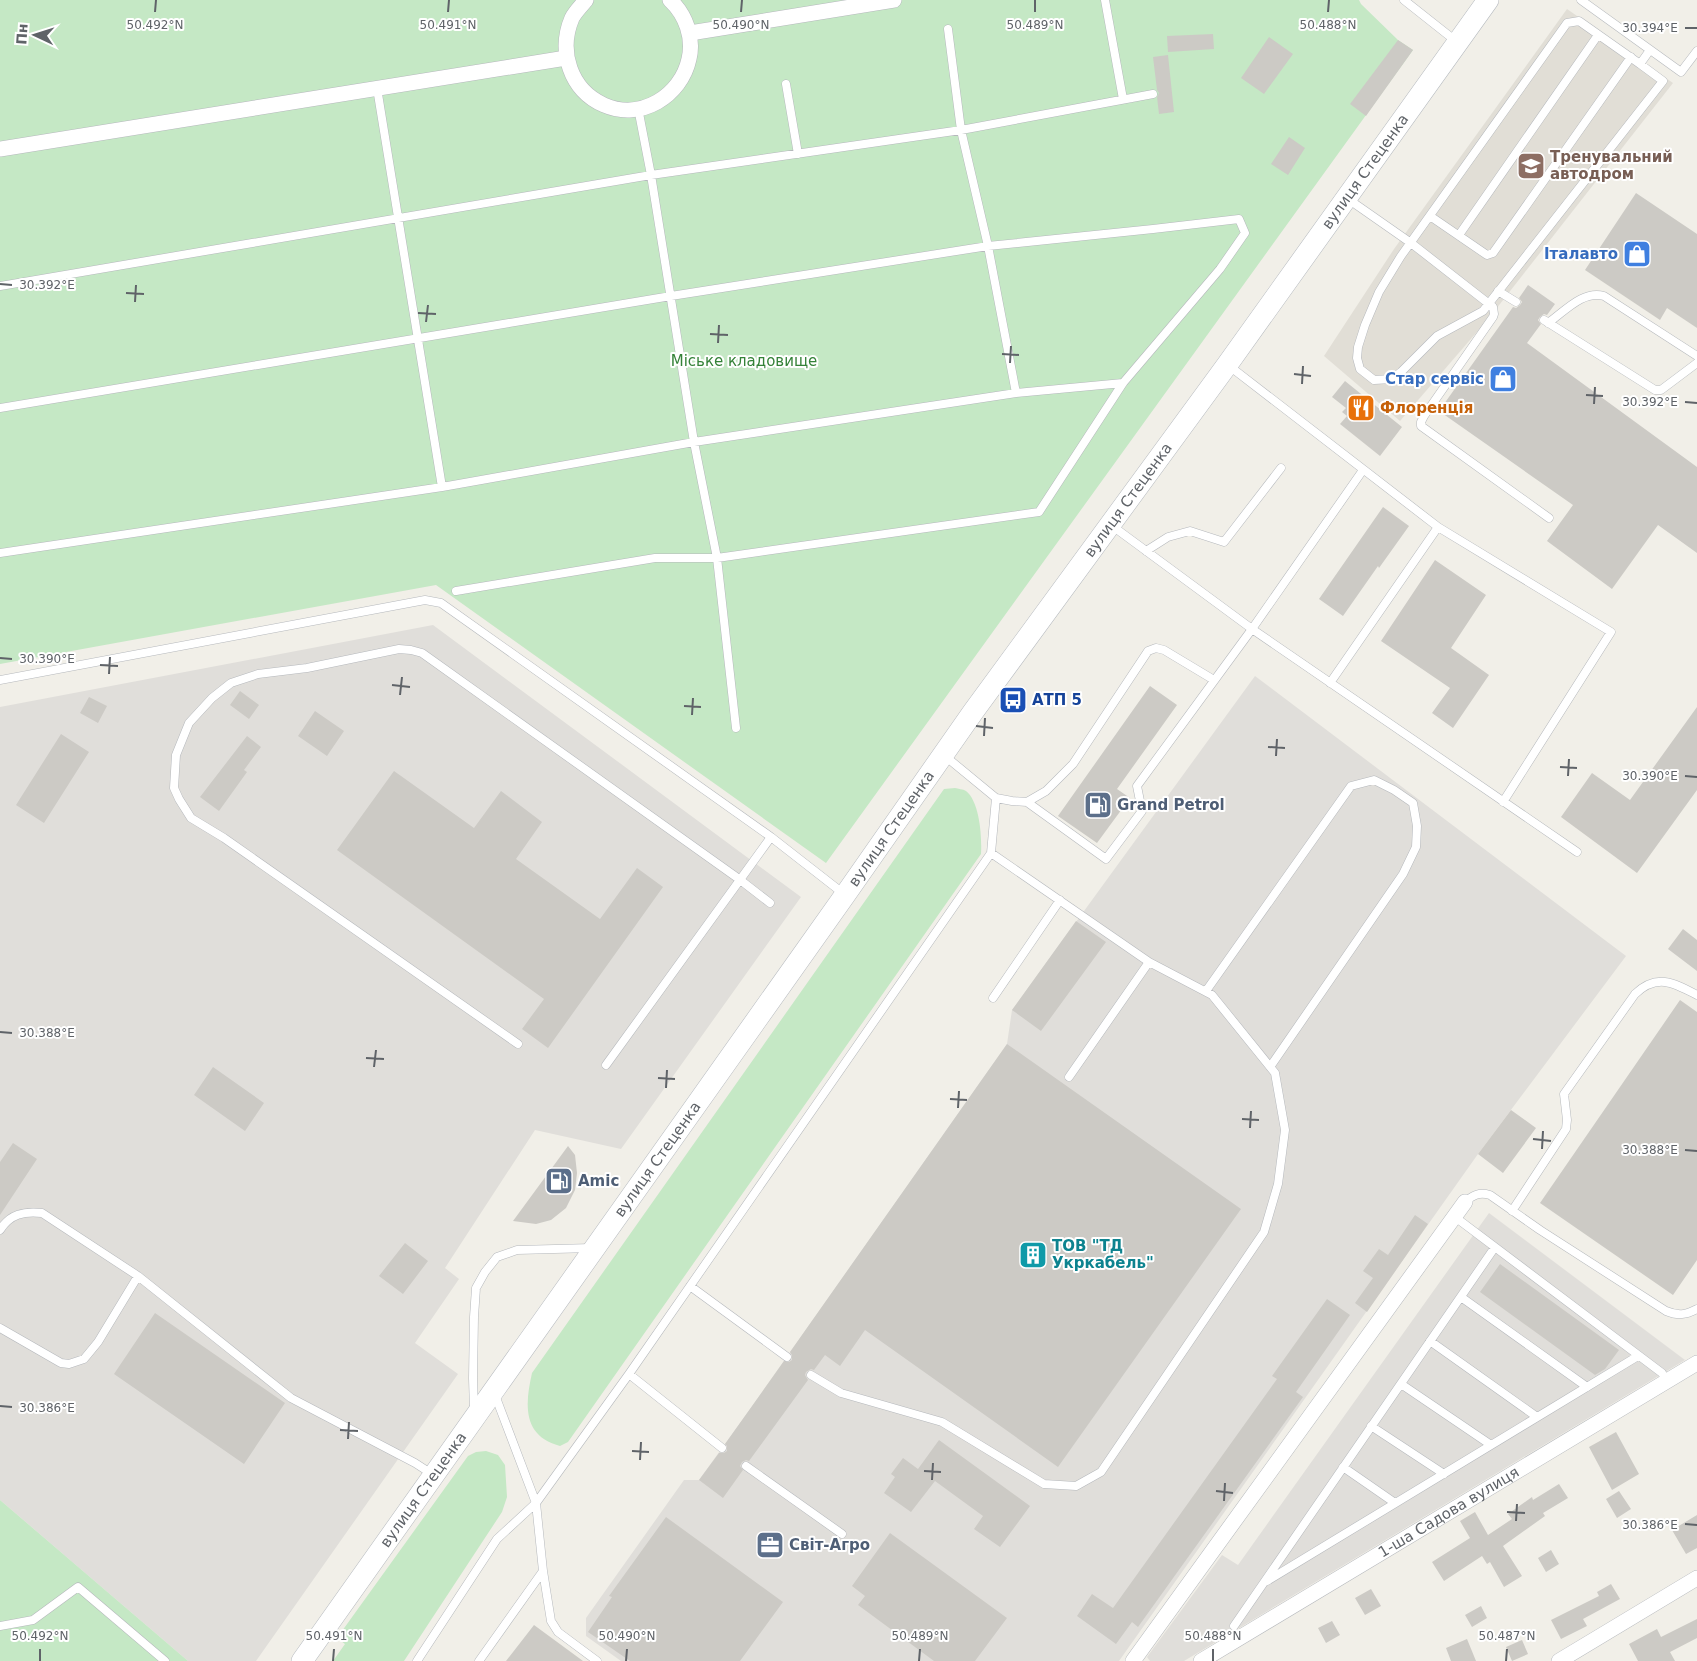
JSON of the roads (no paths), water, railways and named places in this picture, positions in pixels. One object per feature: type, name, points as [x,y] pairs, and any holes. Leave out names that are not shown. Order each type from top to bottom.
[{"type":"main road","name":"вулиця Стеценка","points":[[302,1661],[944,754],[1109,524],[1227,365],[1488,0]]},
{"type":"street","points":[[586,0],[573,17],[566,37],[566,58],[573,78],[587,94],[604,105],[625,110],[646,107],[665,98],[678,86],[687,69],[691,51],[690,33],[683,16],[670,0]]},
{"type":"street","points":[[690,33],[894,0]]},
{"type":"street","points":[[0,149],[566,58]]},
{"type":"street","points":[[1133,1661],[1465,1202]]},
{"type":"street","name":"1-ша Садова вулиця","points":[[1201,1661],[1697,1363]]},
{"type":"street","points":[[1559,1661],[1697,1578]]},
{"type":"lane","points":[[1105,0],[1124,99]]},
{"type":"lane","points":[[1404,0],[1457,42]]},
{"type":"lane","points":[[1581,0],[1681,72],[1697,51]]},
{"type":"lane","points":[[1579,21],[1631,58],[1664,81],[1483,310],[1437,336],[1402,372],[1392,379],[1374,380],[1366,375],[1360,368],[1357,358],[1358,347],[1379,292],[1411,243],[1567,23],[1579,21]]},
{"type":"lane","points":[[948,29],[961,130],[988,246],[1016,394]]},
{"type":"lane","points":[[1459,235],[1598,35]]},
{"type":"lane","points":[[1640,64],[1650,50]]},
{"type":"lane","points":[[1430,216],[1487,254],[1493,253],[1631,58]]},
{"type":"lane","points":[[786,84],[798,154]]},
{"type":"lane","points":[[377,88],[442,487]]},
{"type":"lane","points":[[0,286],[651,175],[961,130],[1153,94]]},
{"type":"lane","points":[[638,108],[651,175],[694,442],[717,558],[736,728]]},
{"type":"lane","points":[[1346,198],[1411,243],[1493,307],[1493,317],[1420,422],[1421,426],[1549,518]]},
{"type":"lane","points":[[0,408],[671,296],[988,246],[1239,219],[1245,232],[1220,269],[1123,383],[1040,512],[717,558],[655,558],[456,591]]},
{"type":"lane","points":[[1498,291],[1516,302]]},
{"type":"lane","points":[[1697,356],[1604,296],[1597,294],[1582,298],[1546,321],[1655,390],[1661,390],[1697,363]]},
{"type":"lane","points":[[1227,365],[1438,527],[1610,632],[1503,802]]},
{"type":"lane","points":[[0,553],[442,487],[694,442],[1016,394],[1123,383]]},
{"type":"lane","points":[[1146,551],[1168,537],[1190,531],[1224,542],[1281,468]]},
{"type":"lane","points":[[944,754],[996,798],[1027,802],[1106,859],[1142,811],[1137,786],[1252,629],[1363,470]]},
{"type":"lane","points":[[1109,524],[1252,629],[1577,852]]},
{"type":"lane","points":[[1330,683],[1438,527]]},
{"type":"lane","points":[[0,680],[425,600],[441,603],[771,837],[845,895]]},
{"type":"lane","points":[[1027,802],[1046,791],[1073,764],[1148,650],[1156,648],[1164,650],[1214,680]]},
{"type":"lane","points":[[518,1044],[224,838],[191,818],[174,788],[176,754],[189,722],[212,698],[231,683],[258,674],[307,668],[399,649],[422,653],[770,903]]},
{"type":"lane","points":[[1206,991],[1351,786],[1374,780],[1394,790],[1413,803],[1417,826],[1416,847],[1403,874],[1270,1067]]},
{"type":"lane","points":[[417,1661],[497,1539],[536,1504],[629,1374],[991,853],[996,798]]},
{"type":"lane","points":[[606,1065],[771,837]]},
{"type":"lane","points":[[811,1375],[841,1393],[942,1422],[1044,1484],[1076,1486],[1101,1472],[1264,1232],[1278,1184],[1285,1130],[1275,1074],[1270,1067],[1212,995],[1149,962],[991,853]]},
{"type":"lane","points":[[993,998],[1060,900]]},
{"type":"lane","points":[[1069,1077],[1149,962]]},
{"type":"lane","points":[[1512,1211],[1566,1129],[1567,1120],[1564,1094],[1635,994],[1648,984],[1667,981],[1675,983],[1697,995]]},
{"type":"lane","points":[[1465,1202],[1473,1196],[1486,1194],[1495,1198],[1666,1311],[1675,1315],[1686,1315],[1697,1309]]},
{"type":"lane","points":[[0,1230],[12,1217],[21,1213],[42,1213],[138,1276],[291,1398],[415,1463],[433,1476]]},
{"type":"lane","points":[[1455,1217],[1662,1374],[1667,1381]]},
{"type":"lane","points":[[1234,1626],[1495,1247]]},
{"type":"lane","points":[[475,1417],[473,1378],[476,1288],[485,1272],[497,1257],[517,1250],[594,1248]]},
{"type":"lane","points":[[0,1328],[61,1363],[77,1362],[84,1359],[98,1342],[138,1276]]},
{"type":"lane","points":[[690,1286],[786,1357]]},
{"type":"lane","points":[[1460,1297],[1587,1387]]},
{"type":"lane","points":[[1430,1341],[1537,1417]]},
{"type":"lane","points":[[1263,1584],[1638,1356]]},
{"type":"lane","points":[[629,1374],[722,1448]]},
{"type":"lane","points":[[1401,1384],[1491,1445]]},
{"type":"lane","points":[[494,1390],[536,1504],[543,1571],[551,1621],[558,1632],[597,1661]]},
{"type":"lane","points":[[1371,1426],[1444,1474]]},
{"type":"lane","points":[[746,1466],[842,1534]]},
{"type":"lane","points":[[1343,1467],[1395,1503]]},
{"type":"lane","points":[[479,1661],[543,1571]]},
{"type":"lane","points":[[0,1626],[33,1620],[78,1587],[164,1661]]},
{"type":"place","name":"Тренувальний автодром","points":[[1531,166]]},
{"type":"place","name":"Італавто","points":[[1637,254]]},
{"type":"place","name":"Стар сервіс","points":[[1503,379]]},
{"type":"place","name":"Флоренція","points":[[1361,408]]},
{"type":"place","name":"АТП 5","points":[[1013,700]]},
{"type":"place","name":"Grand Petrol","points":[[1098,805]]},
{"type":"place","name":"Amic","points":[[559,1181]]},
{"type":"place","name":"ТОВ \"ТД Укркабель\"","points":[[1033,1255]]},
{"type":"place","name":"Світ-Агро","points":[[770,1545]]},
{"type":"park label","name":"Міське кладовище","points":[[744,361]]}]
